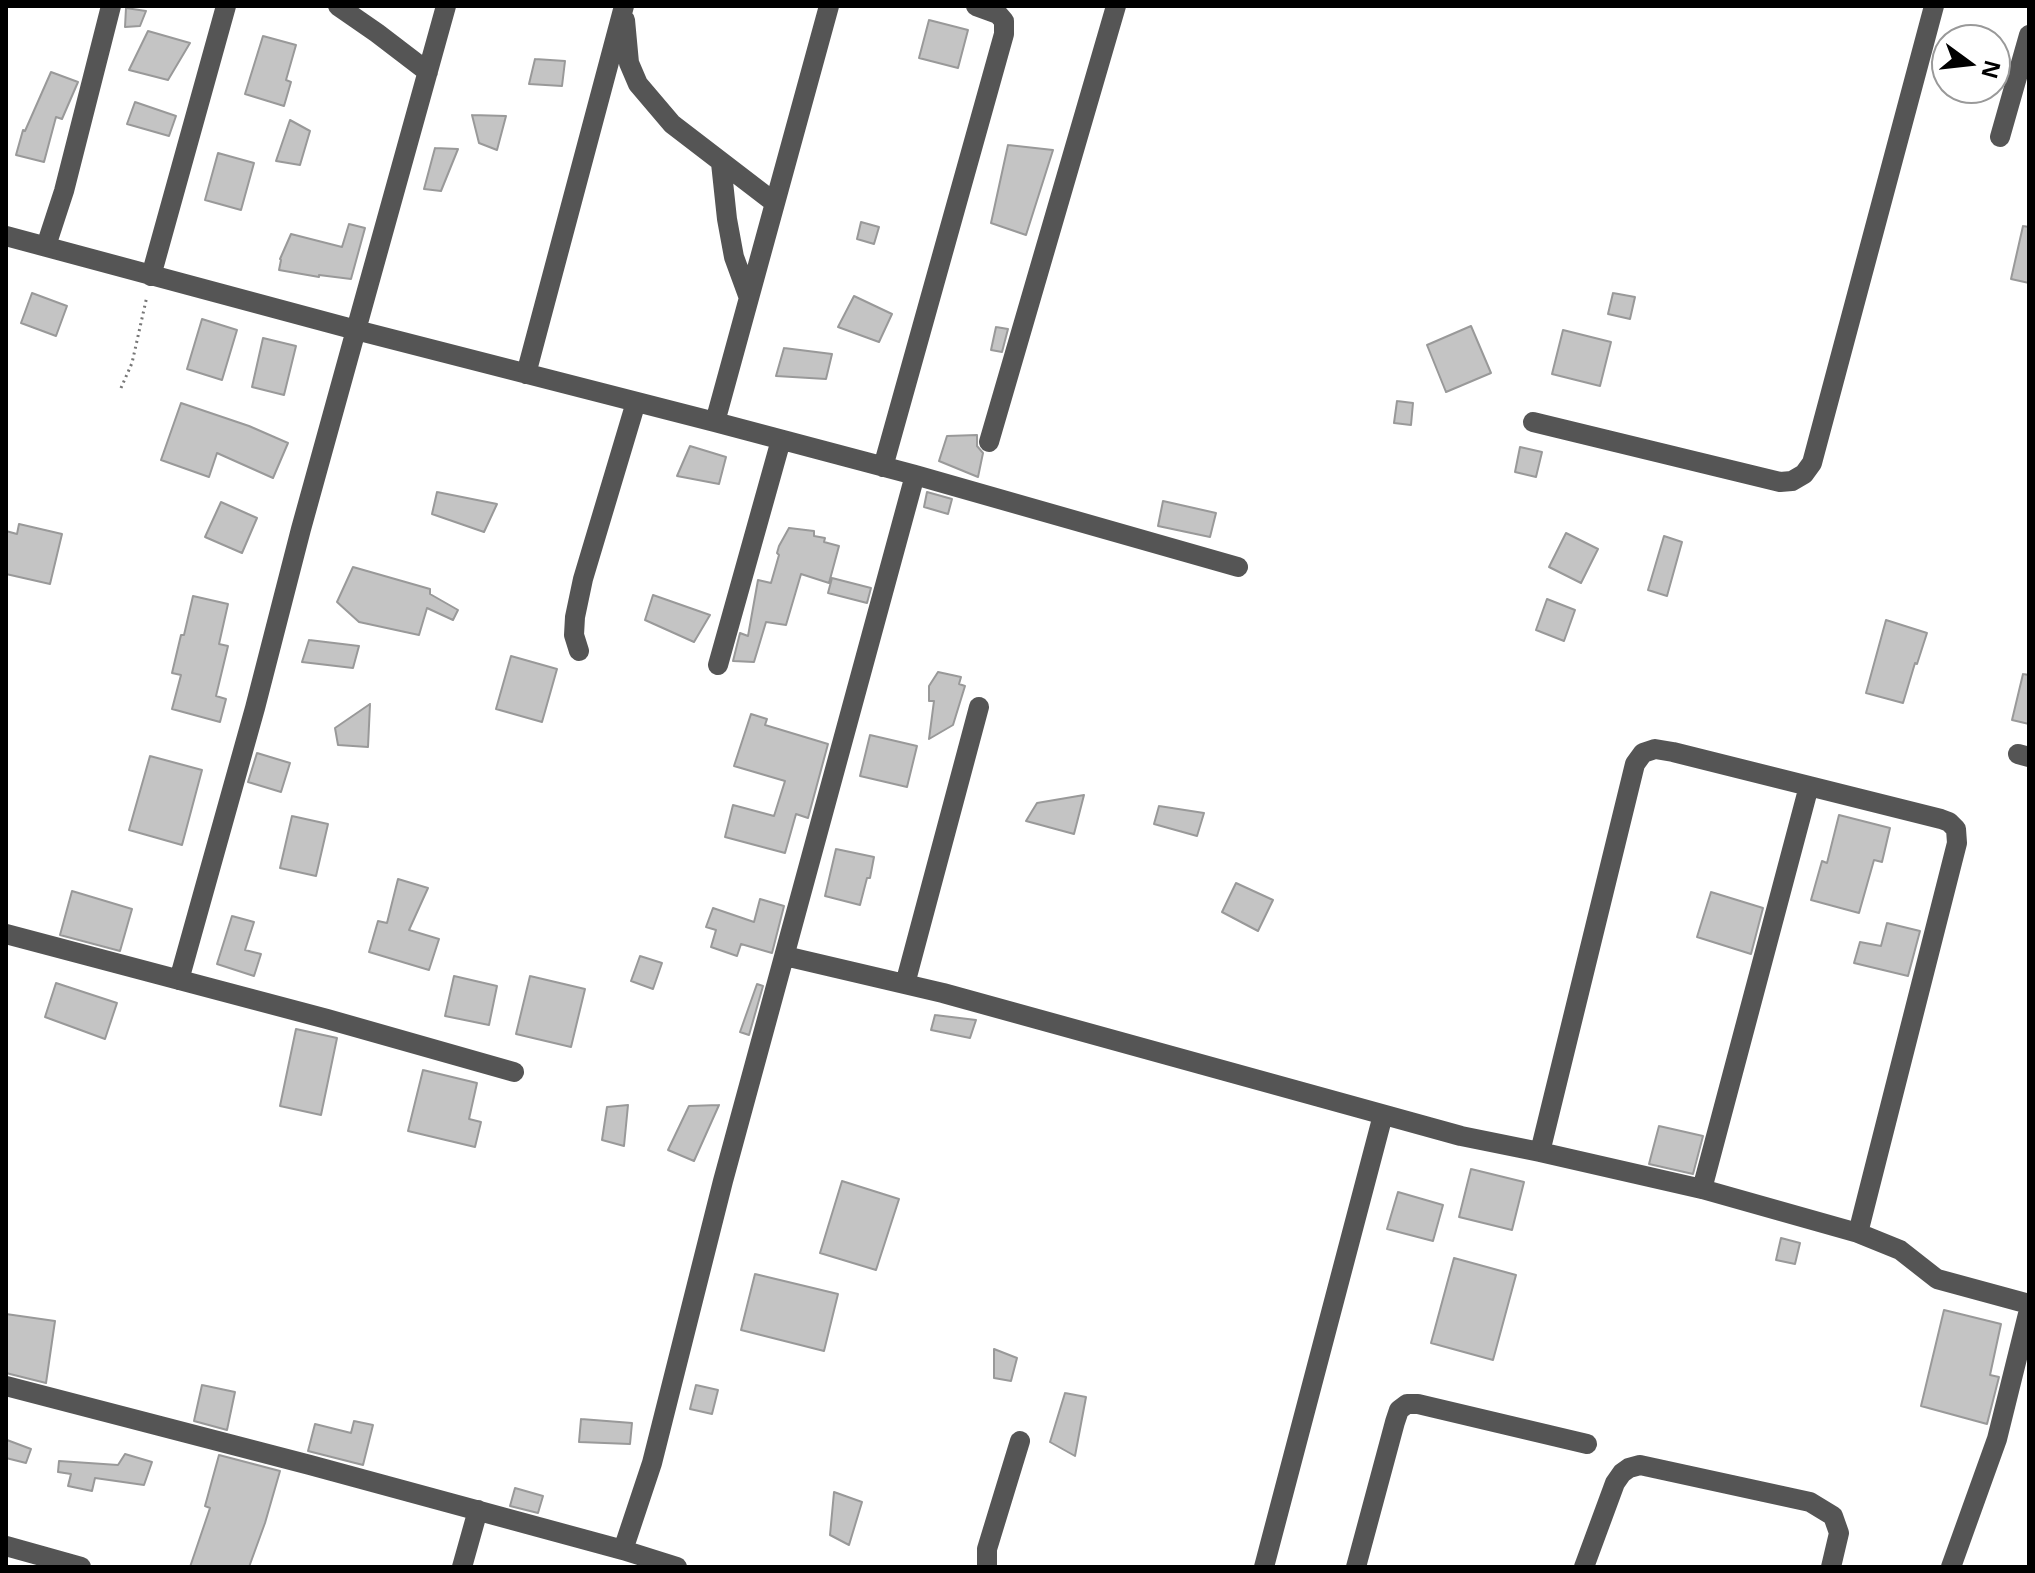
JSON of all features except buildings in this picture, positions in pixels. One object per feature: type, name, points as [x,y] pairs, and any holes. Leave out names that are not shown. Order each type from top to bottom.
[{"type":"street","points":[[46,246],[64,191],[111,6]]},
{"type":"street","points":[[151,276],[226,6]]},
{"type":"street","points":[[338,6],[428,72]]},
{"type":"street","points":[[179,980],[446,6]]},
{"type":"street","points":[[715,422],[829,6]]},
{"type":"street","points":[[883,467],[1004,34],[1004,21],[998,14],[976,6]]},
{"type":"street","points":[[989,442],[1116,6]]},
{"type":"street","points":[[1533,422],[1780,482],[1792,481],[1804,474],[1812,463],[1934,6]]},
{"type":"street","points":[[623,7],[629,63],[638,84],[672,124],[775,203]]},
{"type":"street","points":[[526,374],[623,7]]},
{"type":"street","points":[[2000,137],[2029,35]]},
{"type":"street","points":[[721,163],[734,257],[749,298]]},
{"type":"street","points":[[6,236],[915,475],[1238,567]]},
{"type":"street","points":[[579,651],[574,626],[583,579],[636,402]]},
{"type":"street","points":[[718,665],[781,440]]},
{"type":"street","points":[[623,1550],[652,1463],[723,1181],[915,475]]},
{"type":"street","points":[[905,984],[979,707]]},
{"type":"street","points":[[1540,1152],[1635,764],[1643,753],[1655,749],[1673,752],[1941,819],[1956,829],[1957,843],[1858,1233]]},
{"type":"street","points":[[1702,1189],[1809,786]]},
{"type":"street","points":[[6,934],[514,1072]]},
{"type":"street","points":[[785,956],[943,993],[1461,1136],[1702,1189],[1858,1233],[1900,1250],[1937,1279],[2029,1307],[1997,1439],[1951,1567]]},
{"type":"street","points":[[1264,1567],[1383,1115]]},
{"type":"street","points":[[6,1386],[478,1510],[677,1567]]},
{"type":"street","points":[[1356,1567],[1395,1422],[1399,1410],[1407,1404],[1587,1444]]},
{"type":"street","points":[[987,1567],[987,1549],[1020,1441]]},
{"type":"street","points":[[1584,1567],[1615,1483],[1622,1473],[1640,1465],[1810,1502],[1833,1516],[1839,1533],[1831,1567]]},
{"type":"street","points":[[462,1567],[478,1510]]},
{"type":"street","points":[[6,1546],[81,1567]]},
{"type":"path","points":[[121,388],[135,349],[151,276]]}]
